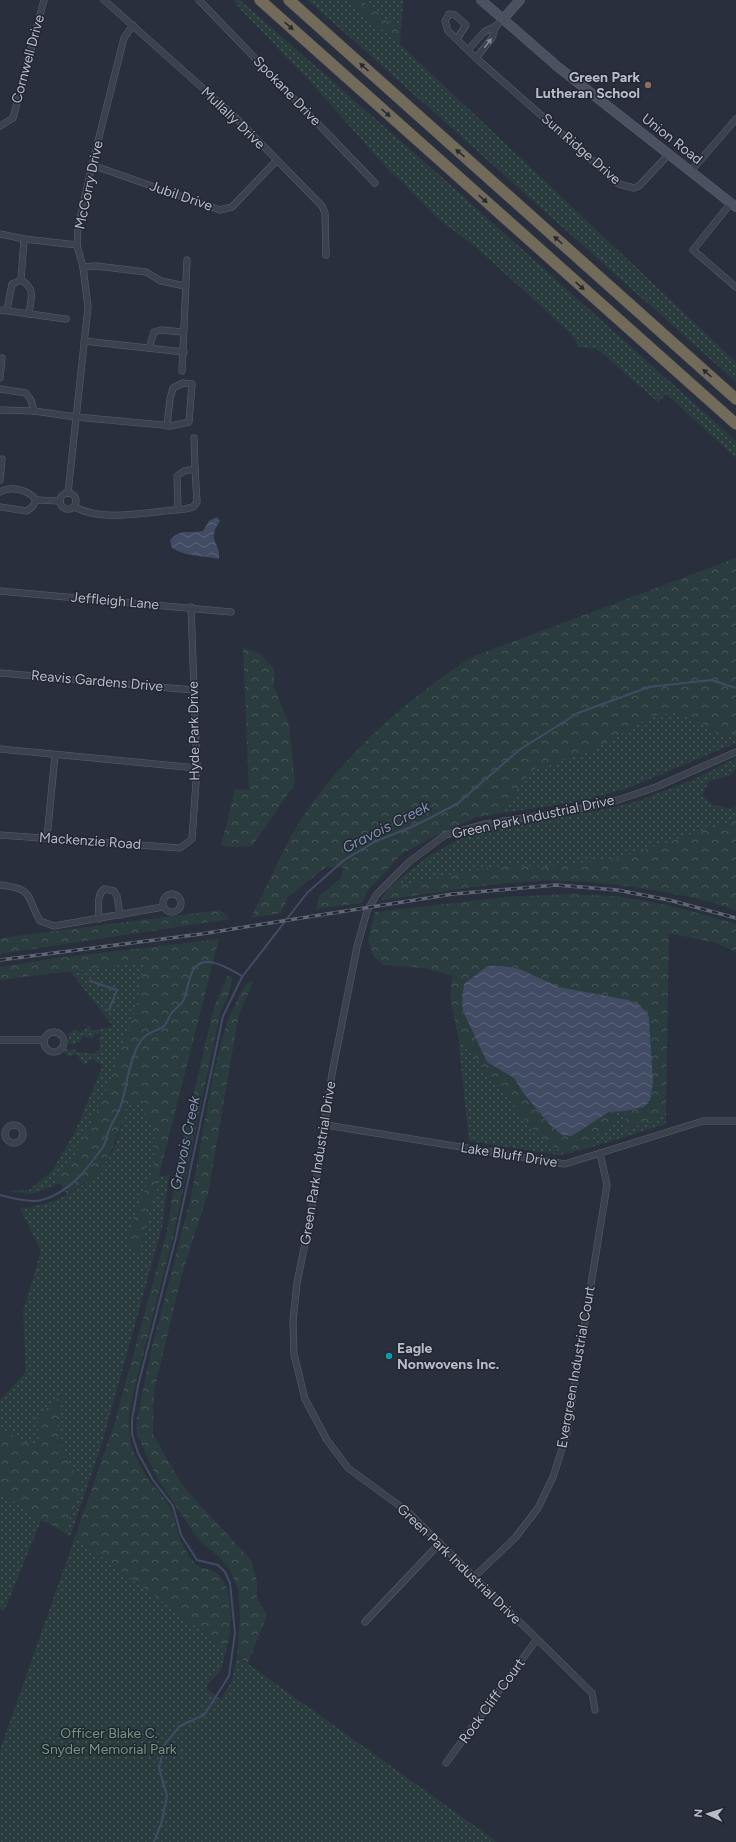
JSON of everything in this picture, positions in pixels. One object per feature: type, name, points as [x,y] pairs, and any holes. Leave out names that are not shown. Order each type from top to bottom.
[{"type":"highway","points":[[260,0],[736,424]]},
{"type":"highway","points":[[289,0],[736,399]]},
{"type":"main road","name":"Union Road","points":[[481,0],[558,67],[733,205]]},
{"type":"main road","points":[[503,19],[520,0]]},
{"type":"street","name":"Cornwell Drive","points":[[0,126],[13,118],[44,0]]},
{"type":"street","name":"Mullally Drive","points":[[104,0],[230,113],[322,206],[325,214],[326,255]]},
{"type":"street","name":"Spokane Drive","points":[[199,0],[375,183]]},
{"type":"street","points":[[468,50],[484,32],[496,26],[503,19]]},
{"type":"street","name":"McCorry Drive","points":[[68,493],[88,307],[83,267],[77,245],[78,228],[92,165],[124,38],[133,25]]},
{"type":"street","points":[[476,58],[492,38],[496,26]]},
{"type":"street","name":"Sun Ridge Drive","points":[[457,39],[476,58],[619,184],[634,188],[639,186],[669,154]]},
{"type":"street","points":[[691,171],[736,119]]},
{"type":"street","name":"Jubil Drive","points":[[92,165],[220,210],[232,207],[277,160]]},
{"type":"street","points":[[733,205],[693,250],[736,287]]},
{"type":"street","points":[[0,234],[24,239],[77,245]]},
{"type":"street","points":[[21,280],[24,239]]},
{"type":"street","points":[[182,371],[187,260]]},
{"type":"street","points":[[83,267],[96,266],[146,272],[161,281],[185,286]]},
{"type":"street","points":[[7,310],[12,284],[21,280]]},
{"type":"street","points":[[21,280],[29,285],[32,290],[29,314]]},
{"type":"street","points":[[0,310],[66,318]]},
{"type":"street","points":[[149,348],[154,332],[161,330],[183,332]]},
{"type":"street","points":[[84,341],[184,352]]},
{"type":"street","points":[[0,378],[2,358]]},
{"type":"street","points":[[0,410],[34,411],[76,417],[167,426],[189,422],[192,384],[183,384],[173,388],[170,399],[167,426]]},
{"type":"street","points":[[0,389],[26,393],[34,411]]},
{"type":"street","points":[[74,507],[76,502],[75,497],[68,493],[63,495],[60,501],[61,506],[66,509],[71,509],[74,507],[99,514],[130,515],[194,507],[197,502],[194,438]]},
{"type":"street","points":[[0,480],[2,459]]},
{"type":"street","points":[[178,510],[177,476],[184,471],[195,469]]},
{"type":"street","points":[[0,492],[5,489],[26,491],[33,495],[36,500]]},
{"type":"street","points":[[36,500],[60,501]]},
{"type":"street","points":[[0,507],[27,511],[33,506],[36,500]]},
{"type":"street","name":"Jeffleigh Lane","points":[[0,591],[191,607],[231,612]]},
{"type":"street","name":"Hyde Park Drive","points":[[180,848],[192,839],[194,835],[197,768],[191,607]]},
{"type":"street","name":"Reavis Gardens Drive","points":[[0,673],[193,690]]},
{"type":"street","points":[[0,749],[197,768]]},
{"type":"street","name":"Green Park Industrial Drive","points":[[595,1710],[592,1693],[408,1512],[348,1468],[326,1440],[305,1399],[294,1354],[293,1321],[295,1295],[311,1214],[326,1125],[332,1074],[349,984],[367,911],[377,894],[409,862],[445,835],[486,824],[579,809],[618,800],[656,787],[736,752]]},
{"type":"street","points":[[47,838],[55,755]]},
{"type":"street","name":"Mackenzie Road","points":[[0,835],[180,848]]},
{"type":"street","points":[[0,885],[22,889],[30,898],[40,921],[54,926],[120,916],[163,907]]},
{"type":"street","points":[[100,918],[98,898],[104,889],[114,891],[117,896],[120,916]]},
{"type":"street","points":[[0,1040],[44,1040]]},
{"type":"street","name":"Lake Bluff Drive","points":[[326,1125],[565,1164],[703,1121],[736,1121]]},
{"type":"street","name":"Evergreen Industrial Court","points":[[474,1577],[508,1546],[538,1508],[553,1477],[567,1433],[607,1185],[600,1153]]},
{"type":"street","points":[[365,1622],[440,1543]]},
{"type":"street","name":"Rock Cliff Court","points":[[446,1763],[537,1639]]},
{"type":"green space","points":[[234,0],[240,0],[437,173],[736,441],[736,458],[666,394],[658,402],[597,349],[579,347],[570,333],[477,248],[437,218],[401,181],[392,174],[307,78],[240,9]]},
{"type":"green space","points":[[308,0],[346,0],[400,44],[736,362],[736,382]]},
{"type":"green space","points":[[346,0],[361,0],[401,31],[400,44]]},
{"type":"green space","points":[[361,0],[403,0],[401,31]]},
{"type":"green space","points":[[736,558],[736,733],[722,737],[710,728],[677,712],[652,716],[588,752],[534,769],[520,785],[503,813],[477,817],[431,838],[402,854],[368,890],[362,903],[316,909],[319,896],[340,879],[344,868],[326,867],[288,897],[281,913],[251,918],[291,836],[307,810],[326,785],[371,736],[421,693],[472,657]]},
{"type":"green space","points":[[243,648],[259,653],[274,669],[274,687],[289,724],[295,784],[252,846],[234,847],[221,845],[235,789],[249,790]]},
{"type":"green space","points":[[677,712],[710,728],[722,737],[735,733],[736,728],[736,743],[628,788],[582,801],[503,813],[520,785],[534,769],[588,752],[652,716]]},
{"type":"green space","points":[[736,758],[736,769],[731,775],[709,781],[702,796],[713,805],[730,809],[736,806],[736,820],[616,859],[544,867],[505,865],[389,887],[429,856],[458,840],[489,828],[596,811],[638,801],[694,779]]},
{"type":"green space","points":[[736,820],[736,911],[711,902],[669,893],[622,885],[574,881],[542,881],[502,884],[380,901],[389,887],[505,865],[544,867],[616,859]]},
{"type":"green space","points":[[569,894],[615,896],[646,901],[691,911],[736,924],[736,952],[716,943],[669,933],[666,1111],[659,1119],[625,1130],[626,1111],[644,1107],[640,1005],[628,1000],[559,987],[520,969],[487,966],[464,984],[470,1025],[487,1062],[514,1078],[524,1094],[551,1126],[562,1135],[572,1136],[609,1112],[617,1111],[614,1125],[594,1136],[589,1148],[575,1151],[564,1151],[541,1139],[458,1036],[450,998],[452,976],[424,968],[383,965],[374,957],[368,940],[375,912],[505,897]]},
{"type":"green space","points":[[220,910],[230,919],[0,954],[0,938]]},
{"type":"green space","points":[[219,939],[139,1254],[128,1240],[132,1224],[154,1167],[155,1127],[146,1114],[144,1101],[127,1106],[118,1135],[108,1158],[92,1176],[67,1194],[56,1178],[79,1149],[109,1084],[136,1009],[145,962],[0,980],[0,967],[57,958]]},
{"type":"green space","points":[[145,962],[136,1009],[109,1084],[79,1149],[57,1178],[60,1183],[32,1194],[4,1191],[29,1190],[52,1171],[75,1132],[103,1065],[91,1059],[84,1065],[77,1054],[67,1057],[64,1051],[66,1049],[95,1054],[95,1051],[99,1051],[100,1040],[97,1038],[102,1036],[101,1033],[95,1034],[93,1038],[85,1037],[83,1034],[80,1043],[77,1042],[74,1045],[68,1043],[69,1036],[67,1034],[76,1029],[80,1033],[89,1026],[92,1031],[113,1026],[70,971]]},
{"type":"green space","points":[[228,975],[232,978],[230,991],[220,1014],[174,1233],[130,1407],[129,1419],[132,1449],[140,1466],[170,1507],[179,1537],[186,1551],[198,1566],[212,1570],[222,1578],[226,1586],[231,1608],[231,1619],[226,1649],[75,1537],[114,1425],[167,1231],[178,1160],[214,1007]]},
{"type":"green space","points":[[254,980],[239,1014],[208,1193],[182,1274],[154,1391],[153,1434],[182,1485],[251,1560],[257,1581],[257,1598],[267,1615],[248,1663],[237,1656],[240,1618],[238,1589],[229,1568],[216,1554],[200,1542],[157,1478],[137,1434],[136,1423],[151,1351],[191,1197],[213,1075],[227,1022],[241,992],[247,983]]},
{"type":"green space","points":[[458,1036],[541,1139],[557,1149],[576,1152],[559,1155],[469,1141]]},
{"type":"green space","points":[[144,1100],[146,1114],[155,1127],[154,1167],[132,1224],[128,1240],[139,1254],[158,1177],[169,1175],[162,1227],[102,1443],[70,1536],[65,1533],[82,1481],[70,1468],[59,1436],[57,1416],[63,1398],[38,1416],[39,1442],[32,1446],[8,1432],[0,1430],[0,1400],[26,1372],[23,1311],[41,1251],[20,1208],[48,1203],[61,1198],[85,1183],[96,1173],[113,1150],[127,1106]]},
{"type":"green space","points":[[617,1111],[626,1111],[625,1129],[659,1119],[666,1111],[666,1124],[589,1148],[593,1136],[614,1125]]},
{"type":"green space","points":[[61,1395],[63,1398],[57,1416],[59,1436],[70,1468],[82,1481],[65,1533],[48,1523],[41,1521],[0,1491],[0,1430],[8,1432],[32,1446],[39,1442],[38,1416]]},
{"type":"green space","points":[[0,1491],[41,1521],[4,1611],[0,1608]]},
{"type":"green space","name":"Officer Blake C. Snyder Memorial Park","points":[[75,1537],[226,1649],[221,1670],[206,1688],[221,1700],[232,1680],[237,1656],[497,1842],[0,1842],[0,1750]]},
{"type":"water","points":[[217,517],[220,521],[216,527],[214,537],[218,549],[219,559],[183,553],[172,548],[170,540],[174,536],[185,532],[203,531],[209,521]]},
{"type":"water","points":[[487,966],[501,966],[520,969],[559,987],[628,1000],[640,1005],[649,1017],[653,1082],[650,1100],[644,1107],[626,1111],[609,1112],[572,1136],[562,1135],[551,1126],[524,1094],[514,1078],[487,1062],[463,1011],[462,1001],[464,984]]},
{"type":"waterway","name":"Gravois Creek","points":[[154,1842],[162,1821],[167,1796],[159,1768],[165,1744],[180,1726],[204,1715],[229,1676],[235,1633],[230,1583],[225,1572],[218,1565],[197,1560],[181,1535],[173,1506],[153,1480],[138,1453],[132,1434],[132,1420],[138,1386],[176,1237],[223,1016],[242,977],[307,893],[344,860],[376,841],[414,826],[457,804],[519,750],[578,713],[649,687],[711,680],[736,688]]},
{"type":"waterway","points":[[0,1195],[27,1201],[38,1201],[52,1197],[61,1192],[77,1179],[104,1145],[110,1127],[120,1108],[135,1051],[147,1035],[164,1026],[172,1012],[182,1003],[194,969],[199,964],[213,962],[242,976]]},
{"type":"waterway","points":[[90,981],[117,990],[109,1010]]},
{"type":"railway","points":[[0,960],[201,934],[453,894],[556,885],[617,890],[669,900],[736,918]]},
{"type":"place","name":"Green Park Lutheran School","points":[[648,85]]},
{"type":"place","name":"Eagle Nonwovens Inc.","points":[[389,1356]]}]
